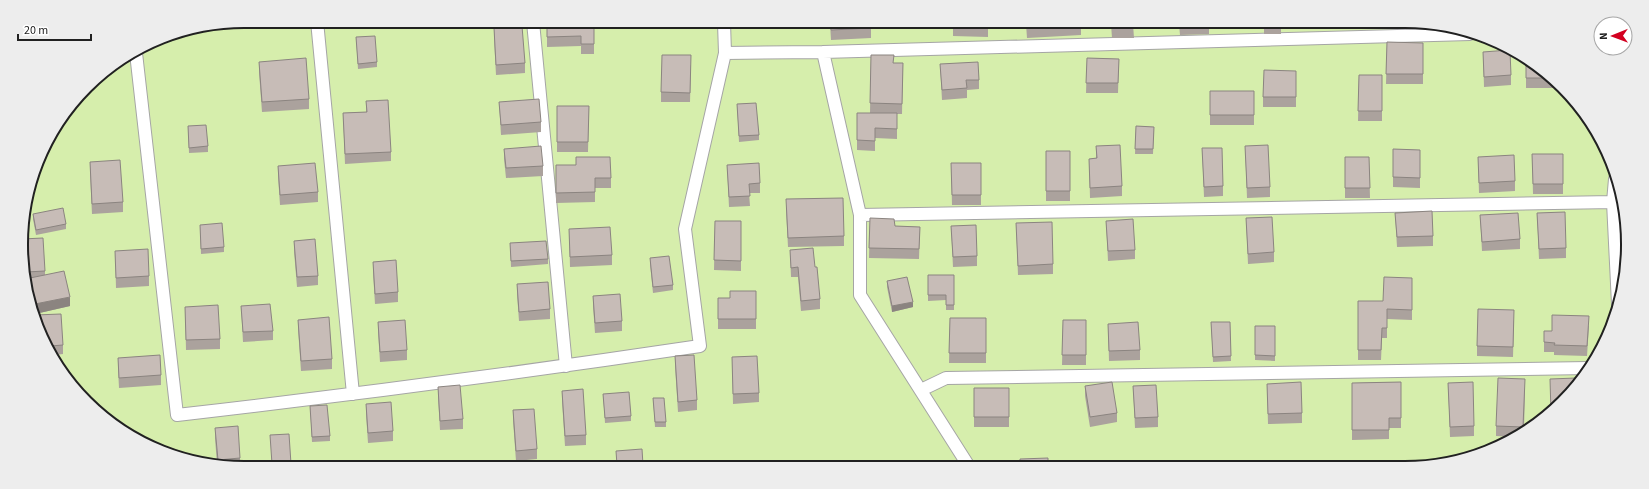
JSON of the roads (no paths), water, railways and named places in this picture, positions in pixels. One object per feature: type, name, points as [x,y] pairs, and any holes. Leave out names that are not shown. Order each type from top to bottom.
[{"type":"lane","points":[[318,28],[353,394]]},
{"type":"lane","points":[[534,28],[566,366]]},
{"type":"lane","points":[[136,57],[177,415],[566,366],[700,346],[685,229],[725,54],[724,28]]},
{"type":"lane","points":[[725,54],[1458,34]]},
{"type":"lane","points":[[823,52],[860,215],[860,295],[965,461]]},
{"type":"lane","points":[[1614,189],[1613,202],[1617,286]]},
{"type":"lane","points":[[860,215],[1613,202]]},
{"type":"lane","points":[[920,390],[946,378],[1582,368]]}]
